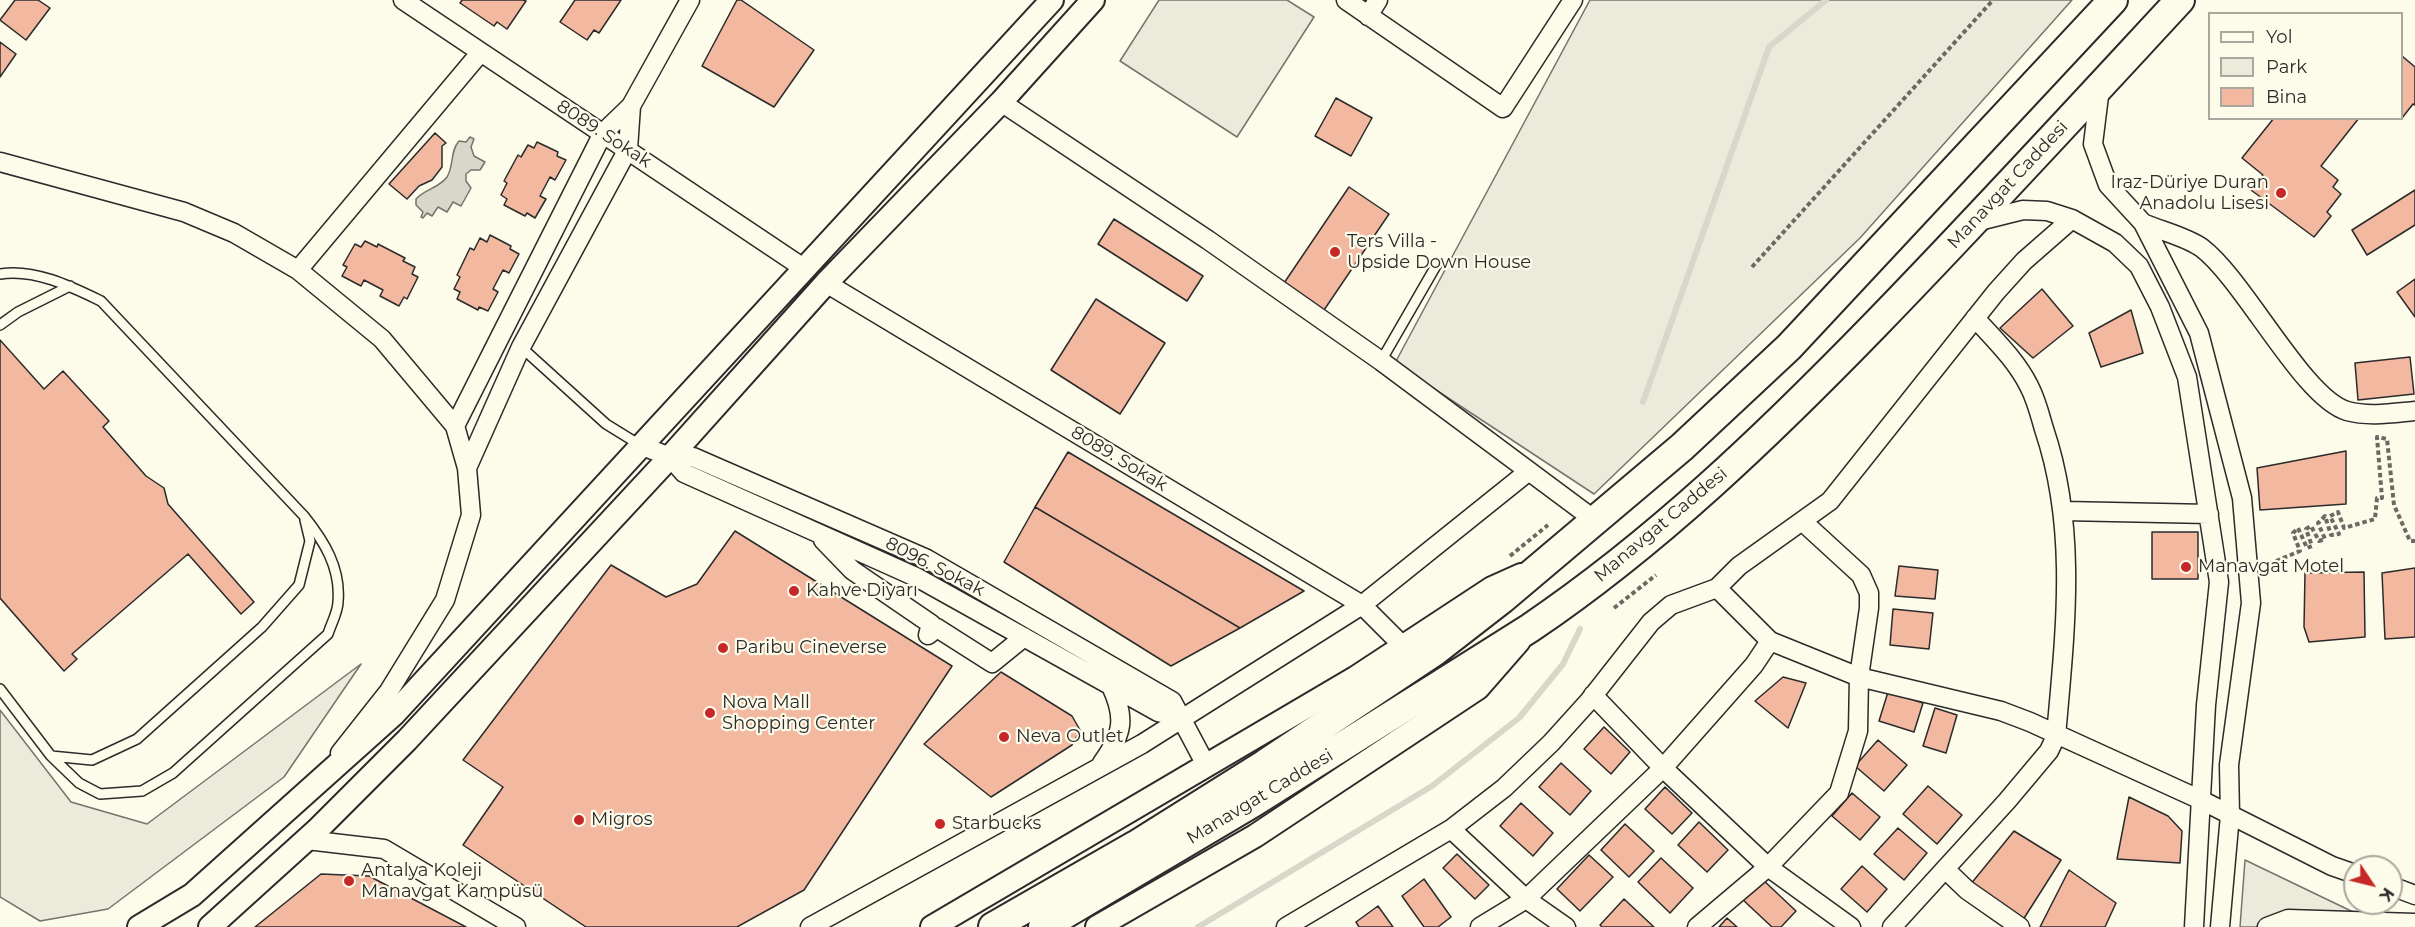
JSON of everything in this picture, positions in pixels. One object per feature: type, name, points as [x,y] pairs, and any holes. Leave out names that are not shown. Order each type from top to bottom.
[{"type":"highway","name":"Manavgat Caddesi","points":[[993,927],[1136,845],[1266,764],[1435,651],[1596,521],[1682,447],[1789,347],[2113,0]]},
{"type":"highway","name":"Manavgat Caddesi","points":[[1043,927],[1254,802],[1530,628],[1562,606],[1665,524],[1748,452],[1975,222],[2180,0]]},
{"type":"street","name":"8089. Sokak","points":[[403,0],[805,269]]},
{"type":"street","points":[[455,426],[603,133],[631,106],[690,0]]},
{"type":"street","points":[[139,927],[192,895],[394,714],[1052,0]]},
{"type":"street","points":[[210,927],[307,840],[407,740],[670,457],[826,282],[1001,102],[1093,0]]},
{"type":"street","points":[[1346,0],[1373,8],[1503,108],[1573,0]]},
{"type":"street","points":[[298,270],[480,53]]},
{"type":"street","points":[[2100,88],[2093,144],[2108,185],[2143,223],[2199,333],[2242,498],[2251,603],[2229,765],[2230,815],[2220,927]]},
{"type":"street","points":[[1001,102],[1208,240],[1381,361],[1596,521]]},
{"type":"street","points":[[467,468],[522,347],[628,149],[631,106]]},
{"type":"street","points":[[0,162],[184,212],[234,233],[298,270],[382,339],[455,426],[467,468],[471,515],[445,600],[389,691],[305,796]]},
{"type":"street","points":[[1975,222],[2023,210],[2047,211],[2072,219],[2115,243],[2139,266],[2160,307],[2187,377],[2219,582],[2206,705],[2194,927]]},
{"type":"street","points":[[1286,927],[1451,830],[1503,788],[1551,742],[1593,695],[1651,622],[1671,605],[1717,588],[1740,566],[1830,501],[1975,318],[2024,261],[2072,219]]},
{"type":"street","points":[[2143,223],[2201,248],[2237,287],[2321,394],[2345,410],[2367,415],[2415,411]]},
{"type":"street","name":"8089. Sokak","points":[[826,282],[1362,604],[1404,646]]},
{"type":"street","points":[[1892,927],[2032,771],[2056,736],[2068,594],[2064,511],[2053,456],[2029,386],[2008,354],[1975,318]]},
{"type":"street","name":"8096. Sokak","points":[[640,445],[670,457],[693,457],[927,560],[1172,701],[1206,765]]},
{"type":"street","name":"8096. Sokak","points":[[670,457],[684,473],[918,578],[1158,712],[1180,719]]},
{"type":"street","points":[[810,927],[1097,769],[1362,604],[1529,471]]},
{"type":"street","points":[[2064,511],[2209,514]]},
{"type":"street","points":[[1697,927],[1768,867],[1839,793],[1858,730],[1859,677],[1869,608],[1866,584],[1861,575],[1802,521]]},
{"type":"street","points":[[815,532],[852,570],[931,624],[928,635],[937,628],[992,663],[1024,637]]},
{"type":"street","points":[[932,927],[1355,678],[1492,588],[1546,562]]},
{"type":"street","points":[[1717,588],[1770,641],[1859,677],[2001,711],[2030,722],[2056,736],[2201,800],[2343,870]]},
{"type":"street","points":[[1098,927],[1255,836],[1478,688],[1530,628]]},
{"type":"street","points":[[1480,927],[1526,898],[1663,768],[1754,665],[1770,641]]},
{"type":"street","points":[[1097,769],[1118,742],[1121,708],[1111,686]]},
{"type":"street","points":[[1593,695],[1663,768],[1768,867],[1851,927]]},
{"type":"street","points":[[1451,830],[1526,898],[1566,927]]},
{"type":"street","points":[[307,840],[384,849],[516,927]]},
{"type":"street","points":[[1945,869],[1967,890],[2020,927]]},
{"type":"street","points":[[2267,927],[2288,919],[2415,923]]},
{"type":"lane","points":[[1381,361],[1437,264]]},
{"type":"lane","points":[[0,274],[12,272],[70,286],[101,302],[304,516],[327,545],[336,574],[339,603],[328,634],[172,773],[142,791],[100,794],[79,783],[51,756],[0,689]]},
{"type":"lane","points":[[0,325],[18,312],[70,286]]},
{"type":"lane","points":[[522,347],[606,424],[640,445]]},
{"type":"lane","points":[[51,756],[92,760],[137,739],[262,627],[299,585],[310,541],[304,516]]},
{"type":"path","points":[[1752,267],[1993,0]]},
{"type":"path","points":[[2276,561],[2300,551],[2293,533],[2298,528],[2307,548],[2312,546],[2306,529],[2311,526],[2319,541],[2325,539],[2318,523],[2325,516],[2331,536],[2339,534],[2330,516],[2338,512],[2344,528],[2375,519],[2377,498],[2382,498],[2377,437],[2387,439],[2394,505],[2410,541],[2415,541]]},
{"type":"path","points":[[1510,556],[1548,525]]},
{"type":"path","points":[[1614,608],[1656,575]]},
{"type":"green space","points":[[1159,0],[1287,0],[1314,17],[1237,137],[1120,61]]},
{"type":"green space","points":[[1590,0],[2072,0],[1860,238],[1594,494],[1395,363]]},
{"type":"green space","points":[[361,664],[284,777],[108,909],[40,921],[0,897],[0,710],[71,802],[147,824]]},
{"type":"green space","points":[[2245,860],[2343,907],[2343,915],[2359,915],[2374,922],[2270,920],[2256,927],[2240,927]]},
{"type":"shaded area","points":[[470,137],[474,139],[471,147],[474,156],[485,162],[480,170],[471,170],[466,174],[466,181],[471,188],[461,206],[453,202],[447,212],[438,207],[432,216],[427,213],[423,218],[421,217],[423,212],[416,205],[416,199],[447,177],[456,145],[459,141],[466,142]]},
{"type":"building","points":[[15,0],[38,0],[50,8],[26,40],[0,20]]},
{"type":"building","points":[[462,0],[526,1],[507,29],[497,22],[494,26],[460,3]]},
{"type":"building","points":[[575,0],[621,0],[599,33],[594,30],[587,40],[560,22]]},
{"type":"building","points":[[737,0],[741,0],[814,50],[774,107],[702,66]]},
{"type":"building","points":[[0,42],[16,54],[0,77]]},
{"type":"building","points":[[2403,57],[2415,67],[2415,105],[2413,104],[2403,117]]},
{"type":"building","points":[[1336,98],[1372,118],[1351,156],[1315,136]]},
{"type":"building","name":"Iraz-Düriye Duran Anadolu Lisesi","points":[[2272,120],[2357,120],[2321,166],[2338,180],[2333,187],[2341,194],[2327,212],[2331,216],[2314,237],[2251,190],[2263,175],[2242,158]]},
{"type":"building","points":[[435,133],[446,143],[442,146],[442,167],[432,180],[419,186],[407,199],[389,184]]},
{"type":"building","points":[[537,142],[558,152],[557,156],[566,160],[555,180],[550,177],[540,196],[546,199],[535,218],[527,213],[525,216],[504,205],[507,199],[501,195],[507,183],[504,181],[518,155],[521,157],[528,145],[534,148]]},
{"type":"building","name":"Ters Villa - Upside Down House","points":[[1349,187],[1389,214],[1320,316],[1280,289]]},
{"type":"building","points":[[2415,190],[2415,225],[2367,255],[2352,230]]},
{"type":"building","points":[[1114,219],[1203,276],[1187,301],[1098,244]]},
{"type":"building","points":[[490,235],[511,246],[510,249],[519,254],[509,273],[503,270],[493,289],[498,292],[488,311],[479,307],[478,310],[457,299],[460,292],[454,289],[460,277],[457,275],[470,248],[474,250],[480,238],[487,242]]},
{"type":"building","points":[[365,241],[377,247],[378,244],[405,258],[403,261],[415,267],[412,274],[418,277],[407,299],[404,297],[399,306],[380,296],[383,290],[364,280],[361,286],[342,276],[347,267],[343,265],[355,244],[361,247]]},
{"type":"building","points":[[2415,279],[2415,317],[2397,292]]},
{"type":"building","points":[[2042,289],[2073,326],[2033,358],[2000,328]]},
{"type":"building","points":[[1096,299],[1165,343],[1120,414],[1051,370]]},
{"type":"building","points":[[2131,310],[2143,353],[2101,367],[2089,333]]},
{"type":"building","points":[[0,340],[44,389],[63,371],[109,421],[103,427],[146,476],[164,488],[168,504],[254,602],[241,614],[188,554],[72,654],[77,659],[64,671],[0,598]]},
{"type":"building","points":[[2410,357],[2414,394],[2358,400],[2355,363]]},
{"type":"building","points":[[2346,451],[2346,504],[2260,510],[2257,468]]},
{"type":"building","points":[[1068,452],[1304,591],[1240,628],[1035,507]]},
{"type":"building","points":[[1035,507],[1240,628],[1171,666],[1004,562]]},
{"type":"building","name":"Nova Mall Shopping Center","points":[[735,531],[952,666],[804,890],[737,927],[586,927],[463,845],[503,787],[463,760],[611,565],[666,597],[697,584]]},
{"type":"building","points":[[2152,532],[2198,532],[2198,579],[2152,579]]},
{"type":"building","points":[[1899,566],[1938,570],[1935,599],[1895,596]]},
{"type":"building","points":[[2415,568],[2415,637],[2385,639],[2382,573]]},
{"type":"building","points":[[2364,572],[2365,637],[2309,642],[2304,627],[2305,573]]},
{"type":"building","points":[[1893,609],[1933,613],[1929,649],[1890,645]]},
{"type":"building","name":"Neva Outlet","points":[[1001,672],[1072,716],[1080,730],[1072,745],[991,797],[924,744]]},
{"type":"building","points":[[1783,677],[1806,683],[1788,728],[1755,701]]},
{"type":"building","points":[[1888,692],[1923,703],[1914,732],[1879,721]]},
{"type":"building","points":[[1935,708],[1957,715],[1946,753],[1923,746]]},
{"type":"building","points":[[1604,727],[1630,752],[1611,774],[1584,749]]},
{"type":"building","points":[[1878,740],[1907,765],[1884,791],[1855,766]]},
{"type":"building","points":[[1561,763],[1591,791],[1570,815],[1539,787]]},
{"type":"building","points":[[1928,786],[1962,815],[1937,844],[1903,814]]},
{"type":"building","points":[[1665,787],[1692,813],[1672,834],[1645,809]]},
{"type":"building","points":[[1852,793],[1880,817],[1860,840],[1832,816]]},
{"type":"building","points":[[2129,797],[2168,816],[2182,831],[2180,863],[2117,859]]},
{"type":"building","points":[[1521,803],[1553,833],[1533,856],[1500,826]]},
{"type":"building","points":[[1699,822],[1728,850],[1707,872],[1678,845]]},
{"type":"building","points":[[1625,824],[1654,851],[1629,877],[1601,850]]},
{"type":"building","points":[[1898,828],[1927,853],[1904,880],[1874,854]]},
{"type":"building","points":[[2014,831],[2061,860],[2021,923],[1970,885]]},
{"type":"building","points":[[1457,854],[1489,885],[1475,899],[1443,868]]},
{"type":"building","points":[[1589,855],[1613,877],[1580,911],[1557,889]]},
{"type":"building","points":[[1661,858],[1693,888],[1670,913],[1638,882]]},
{"type":"building","points":[[1862,866],[1887,889],[1867,912],[1841,889]]},
{"type":"building","points":[[2069,870],[2116,903],[2105,927],[2040,927]]},
{"type":"building","name":"Antalya Koleji Manavgat Kampüsü","points":[[321,874],[369,876],[466,927],[255,927]]},
{"type":"building","points":[[1424,879],[1451,917],[1438,927],[1424,927],[1402,896]]},
{"type":"building","points":[[1762,879],[1796,911],[1781,927],[1772,927],[1742,899]]},
{"type":"building","points":[[1624,899],[1654,927],[1602,927],[1600,925]]},
{"type":"building","points":[[1378,906],[1393,927],[1359,927],[1356,922]]},
{"type":"building","points":[[1727,918],[1737,927],[1719,927]]},
{"type":"waterway","points":[[1643,402],[1769,47],[1826,0]]},
{"type":"waterway","points":[[1198,927],[1432,786],[1519,718],[1563,664],[1580,629]]},
{"type":"place","name":"Iraz-Düriye Duran Anadolu Lisesi","points":[[2281,193]]},
{"type":"place","name":"Ters Villa - Upside Down House","points":[[1335,252]]},
{"type":"place","name":"Manavgat Motel","points":[[2186,567]]},
{"type":"place","name":"Kahve Diyarı","points":[[794,591]]},
{"type":"place","name":"Paribu Cineverse","points":[[723,648]]},
{"type":"place","name":"Nova Mall Shopping Center","points":[[710,713]]},
{"type":"place","name":"Neva Outlet","points":[[1004,737]]},
{"type":"place","name":"Migros","points":[[579,820]]},
{"type":"place","name":"Starbucks","points":[[940,824]]},
{"type":"place","name":"Antalya Koleji Manavgat Kampüsü","points":[[349,881]]}]
